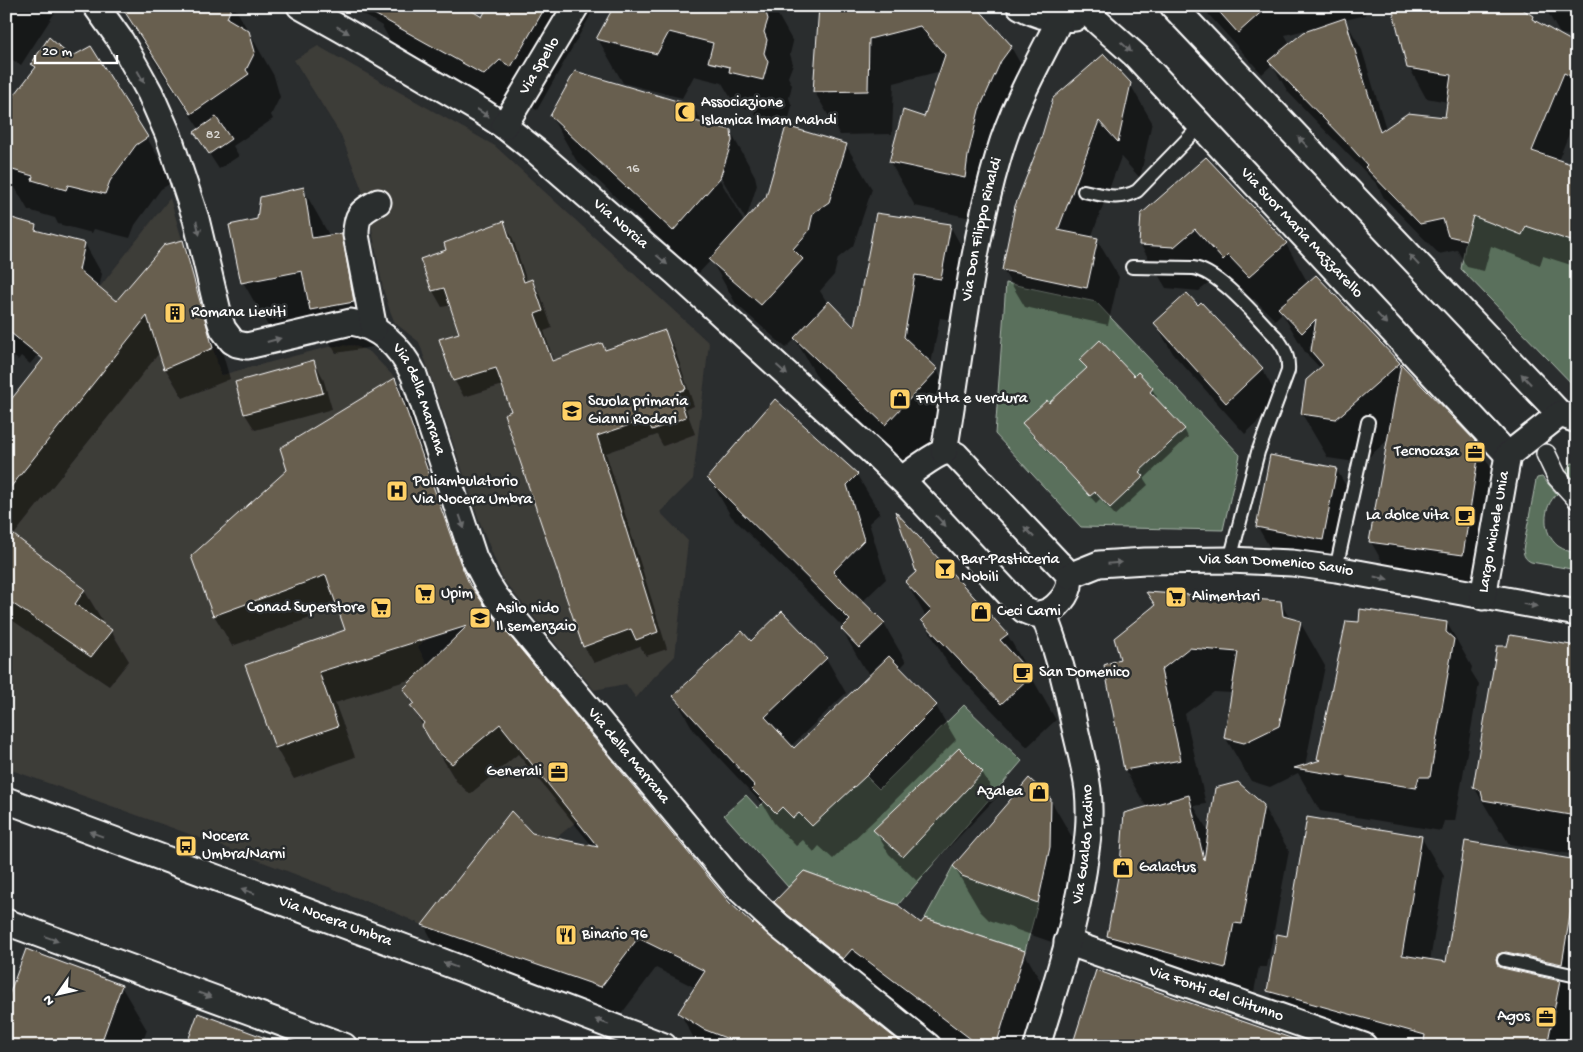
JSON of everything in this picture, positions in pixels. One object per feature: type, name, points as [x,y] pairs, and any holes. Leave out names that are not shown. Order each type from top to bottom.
[{"type":"street","name":"Via della Marrana","points":[[96,6],[121,41],[150,93],[168,134],[196,219],[220,320],[228,336],[237,344],[247,346],[351,322],[374,328],[403,354],[414,375],[474,558],[496,597],[736,886],[779,926],[928,1046]]},
{"type":"street","name":"Via Norcia","points":[[300,6],[504,126],[537,152],[675,272],[905,483],[1024,610],[1037,615],[1043,614]]},
{"type":"street","name":"Via Spello","points":[[504,126],[576,6]]},
{"type":"street","points":[[1020,6],[1043,17],[1060,19],[1076,18],[1099,10]]},
{"type":"street","points":[[1173,6],[1568,417]]},
{"type":"street","name":"Via Suor Maria Mazzarello","points":[[1099,10],[1136,56],[1508,455]]},
{"type":"street","name":"Via Don Filippo Rinaldi","points":[[944,452],[970,283],[982,222],[999,153],[1025,87],[1060,19]]},
{"type":"street","points":[[374,328],[356,235],[356,222],[362,212],[378,202]]},
{"type":"street","name":"Largo Michele Unia","points":[[1568,417],[1508,455],[1483,597],[1577,613]]},
{"type":"street","points":[[905,483],[913,470],[944,452],[953,453],[961,458],[1069,576],[1069,585],[1066,593],[1054,607],[1043,614]]},
{"type":"street","points":[[1546,454],[1557,476],[1577,499]]},
{"type":"street","name":"Via San Domenico Savio","points":[[1069,576],[1088,568],[1109,563],[1230,560],[1292,563],[1336,569],[1483,597]]},
{"type":"street","name":"Via Gualdo Tadino","points":[[1037,1046],[1067,942],[1084,866],[1087,849],[1088,792],[1069,699],[1057,652],[1043,614]]},
{"type":"street","name":"Via Nocera Umbra","points":[[6,800],[434,958],[664,1046]]},
{"type":"street","points":[[6,922],[344,1046]]},
{"type":"street","name":"Via Fonti del Clitunno","points":[[1067,942],[1364,1046]]},
{"type":"lane","points":[[1084,190],[1114,198],[1123,197],[1137,191],[1201,125]]},
{"type":"lane","points":[[1132,267],[1184,267],[1200,269],[1208,273],[1224,284],[1276,337],[1283,345],[1287,354],[1289,362],[1286,379],[1258,452],[1230,560]]},
{"type":"lane","points":[[1336,569],[1368,422]]},
{"type":"lane","points":[[1504,960],[1577,976]]},
{"type":"shaded area","name":"Scuola primaria Gianni Rodari","points":[[318,46],[495,146],[709,343],[693,479],[660,512],[688,541],[675,656],[636,698],[626,684],[594,690],[503,580],[479,520],[419,342],[395,323],[390,311],[383,289],[367,203],[341,135],[294,60]]},
{"type":"shaded area","points":[[170,198],[221,375],[332,346],[354,345],[370,352],[395,378],[474,598],[418,647],[427,665],[403,689],[414,703],[410,706],[424,723],[422,726],[436,750],[452,764],[500,724],[577,821],[556,838],[532,833],[510,811],[422,925],[394,912],[203,839],[6,768],[6,628],[12,603],[6,599],[6,406]]},
{"type":"green space","points":[[1473,216],[1522,235],[1526,226],[1577,243],[1577,389],[1461,269],[1466,240]]},
{"type":"green space","points":[[1006,283],[1096,302],[1240,455],[1223,530],[1081,527],[995,434]]},
{"type":"green space","points":[[1572,463],[1577,464],[1577,485],[1567,472]]},
{"type":"green space","points":[[1542,477],[1557,494],[1552,499],[1547,513],[1546,520],[1549,534],[1558,546],[1567,551],[1577,553],[1577,570],[1531,562],[1524,556],[1523,550],[1536,480]]},
{"type":"green space","points":[[964,705],[1022,761],[898,905],[804,871],[788,887],[724,815],[746,795],[758,808],[765,801],[776,813],[782,807],[793,818],[799,813],[812,826],[866,776],[879,789]]},
{"type":"green space","points":[[953,866],[963,876],[1038,903],[1025,951],[925,918]]},
{"type":"green space","points":[[103,1037],[126,1046],[100,1046]]},
{"type":"building","points":[[121,6],[232,6],[227,18],[249,31],[255,52],[246,70],[249,74],[191,114]]},
{"type":"building","points":[[360,6],[464,6],[482,17],[488,6],[546,6],[511,67],[500,60],[484,75]]},
{"type":"building","points":[[614,6],[764,6],[768,19],[764,32],[767,40],[764,53],[768,62],[763,80],[729,72],[730,67],[708,62],[713,43],[669,32],[657,54],[596,39]]},
{"type":"building","points":[[819,6],[976,6],[1012,46],[1001,61],[979,110],[965,178],[889,162],[903,110],[924,117],[945,55],[920,26],[869,39],[868,91],[813,92]]},
{"type":"building","points":[[1214,6],[1268,6],[1238,33]]},
{"type":"building","points":[[1431,6],[1518,6],[1533,16],[1532,19],[1577,44],[1577,79],[1564,73],[1532,151],[1577,166],[1577,243],[1526,226],[1522,235],[1473,216],[1466,240],[1448,236],[1443,219],[1420,224],[1365,167],[1367,165],[1350,146],[1268,61],[1304,32],[1345,18],[1380,132],[1408,113],[1445,117],[1451,75],[1407,68],[1393,11]]},
{"type":"building","points":[[49,37],[71,57],[91,46],[148,137],[136,145],[110,181],[105,194],[68,185],[66,190],[32,180],[33,176],[6,168],[6,106],[36,67],[31,64]]},
{"type":"building","points":[[1104,54],[1131,83],[1118,142],[1099,121],[1058,230],[1098,238],[1087,288],[1002,270],[1015,206],[1040,142],[1053,98]]},
{"type":"building","points":[[575,71],[694,106],[691,120],[731,130],[732,141],[720,178],[673,231],[550,116]]},
{"type":"building","points":[[216,117],[231,139],[209,154],[194,132]]},
{"type":"building","points":[[786,126],[847,144],[829,202],[813,213],[809,231],[793,249],[803,259],[761,305],[709,260],[766,197]]},
{"type":"building","points":[[1206,157],[1287,243],[1249,277],[1228,255],[1223,260],[1195,229],[1174,247],[1139,245],[1141,214]]},
{"type":"building","points":[[304,187],[312,238],[342,233],[354,302],[310,310],[302,271],[241,283],[229,225],[257,219],[260,197]]},
{"type":"building","points":[[876,213],[951,224],[941,279],[915,275],[904,337],[938,369],[885,425],[794,338],[829,301],[854,327]]},
{"type":"building","points":[[12,218],[36,225],[35,230],[85,243],[79,270],[116,301],[164,245],[183,240],[213,348],[164,369],[147,316],[6,493],[6,406],[43,359],[6,329],[6,222],[11,223]]},
{"type":"building","points":[[504,221],[524,282],[532,279],[543,311],[535,314],[552,361],[602,343],[605,350],[665,330],[686,389],[678,392],[686,417],[652,430],[647,419],[597,436],[658,632],[636,640],[631,629],[583,647],[504,414],[511,411],[496,368],[453,381],[439,339],[459,333],[444,288],[432,291],[420,259],[446,250],[444,243]]},
{"type":"building","points":[[1316,275],[1400,363],[1336,419],[1301,414],[1306,380],[1323,365],[1311,351],[1316,319],[1302,333],[1278,308]]},
{"type":"building","points":[[1187,293],[1198,305],[1201,302],[1263,368],[1226,403],[1154,323]]},
{"type":"building","points":[[1100,340],[1134,376],[1138,372],[1153,388],[1150,392],[1185,429],[1139,472],[1144,476],[1110,508],[1095,492],[1090,496],[1022,423],[1047,400],[1049,403],[1087,368],[1079,360]]},
{"type":"building","points":[[314,360],[323,393],[244,414],[235,382]]},
{"type":"building","points":[[1401,364],[1480,446],[1463,555],[1369,542]]},
{"type":"building","points":[[395,378],[460,562],[469,583],[485,606],[729,902],[753,924],[754,922],[822,980],[905,1046],[746,1046],[703,1029],[678,1013],[705,971],[638,938],[601,987],[422,925],[511,811],[532,833],[598,847],[500,724],[452,764],[436,750],[422,726],[424,723],[410,706],[414,703],[403,689],[467,626],[319,672],[338,726],[275,748],[245,665],[345,630],[326,575],[213,616],[191,556],[287,470],[280,448]]},
{"type":"building","points":[[775,399],[858,474],[847,485],[864,540],[833,572],[885,623],[859,648],[841,629],[850,620],[707,478]]},
{"type":"building","points":[[1270,455],[1337,468],[1323,540],[1256,527]]},
{"type":"building","points":[[895,511],[1008,634],[1000,640],[1032,675],[1001,704],[921,620],[931,610],[905,582],[916,572]]},
{"type":"building","points":[[6,529],[85,589],[75,604],[112,630],[91,657],[6,599]]},
{"type":"building","points":[[1146,592],[1281,601],[1283,616],[1301,621],[1279,726],[1244,743],[1224,738],[1238,652],[1189,648],[1161,670],[1181,760],[1124,770],[1104,665],[1120,659],[1114,638],[1155,605]]},
{"type":"building","points":[[1360,609],[1447,622],[1446,632],[1454,639],[1430,777],[1419,777],[1416,788],[1294,768],[1321,760],[1317,759],[1346,621],[1359,622]]},
{"type":"building","points":[[782,611],[827,658],[765,717],[794,748],[889,656],[937,705],[866,776],[812,826],[799,813],[793,818],[782,807],[776,813],[752,789],[755,786],[673,696],[742,631],[751,641]]},
{"type":"building","points":[[1510,635],[1577,646],[1577,806],[1572,807],[1570,815],[1483,800],[1481,791],[1473,787],[1497,646],[1507,646]]},
{"type":"building","points":[[959,748],[983,772],[903,857],[873,830]]},
{"type":"building","points":[[1029,778],[1051,799],[1050,847],[1038,903],[962,876],[953,866]]},
{"type":"building","points":[[1238,782],[1264,805],[1242,924],[1234,923],[1225,968],[1107,936],[1120,866],[1124,813],[1189,795],[1204,860],[1215,788]]},
{"type":"building","points":[[1307,817],[1422,836],[1402,955],[1446,962],[1465,841],[1577,860],[1577,873],[1562,964],[1506,952],[1498,954],[1496,959],[1498,966],[1502,968],[1560,981],[1547,1046],[1436,1046],[1424,1041],[1425,1035],[1267,991],[1277,934],[1287,936]]},
{"type":"building","points":[[804,871],[898,905],[921,923],[925,918],[1025,951],[996,1046],[980,1046],[852,949],[843,959],[788,915],[774,902]]},
{"type":"building","points":[[26,949],[122,985],[100,1046],[6,1046],[6,1003]]},
{"type":"building","points":[[1096,970],[1302,1042],[1302,1046],[1072,1046]]},
{"type":"building","points":[[198,1013],[279,1043],[278,1046],[186,1046]]},
{"type":"place","name":"Associazione Islamica Imam Mahdi","points":[[685,112]]},
{"type":"place","name":"Romana Lieviti","points":[[175,313]]},
{"type":"place","name":"Frutta e verdura","points":[[900,399]]},
{"type":"place","name":"Scuola primaria Gianni Rodari","points":[[572,411]]},
{"type":"place","name":"Tecnocasa","points":[[1475,452]]},
{"type":"place","name":"Poliambulatorio Via Nocera Umbra","points":[[397,491]]},
{"type":"place","name":"La dolce vita","points":[[1465,516]]},
{"type":"place","name":"Bar-Pasticceria Nobili","points":[[945,569]]},
{"type":"place","name":"Upim","points":[[425,594]]},
{"type":"place","name":"Alimentari","points":[[1176,597]]},
{"type":"place","name":"Conad Superstore","points":[[381,608]]},
{"type":"place","name":"Ceci Carni","points":[[981,612]]},
{"type":"place","name":"Asilo nido Il semenzaio","points":[[480,618]]},
{"type":"place","name":"San Domenico","points":[[1023,673]]},
{"type":"place","name":"Generali","points":[[558,772]]},
{"type":"place","name":"Azalea","points":[[1039,792]]},
{"type":"place","name":"Nocera Umbra/Narni","points":[[186,846]]},
{"type":"place","name":"Galactus","points":[[1123,868]]},
{"type":"place","name":"Binario 96","points":[[566,935]]},
{"type":"place","name":"Agos","points":[[1546,1017]]}]
